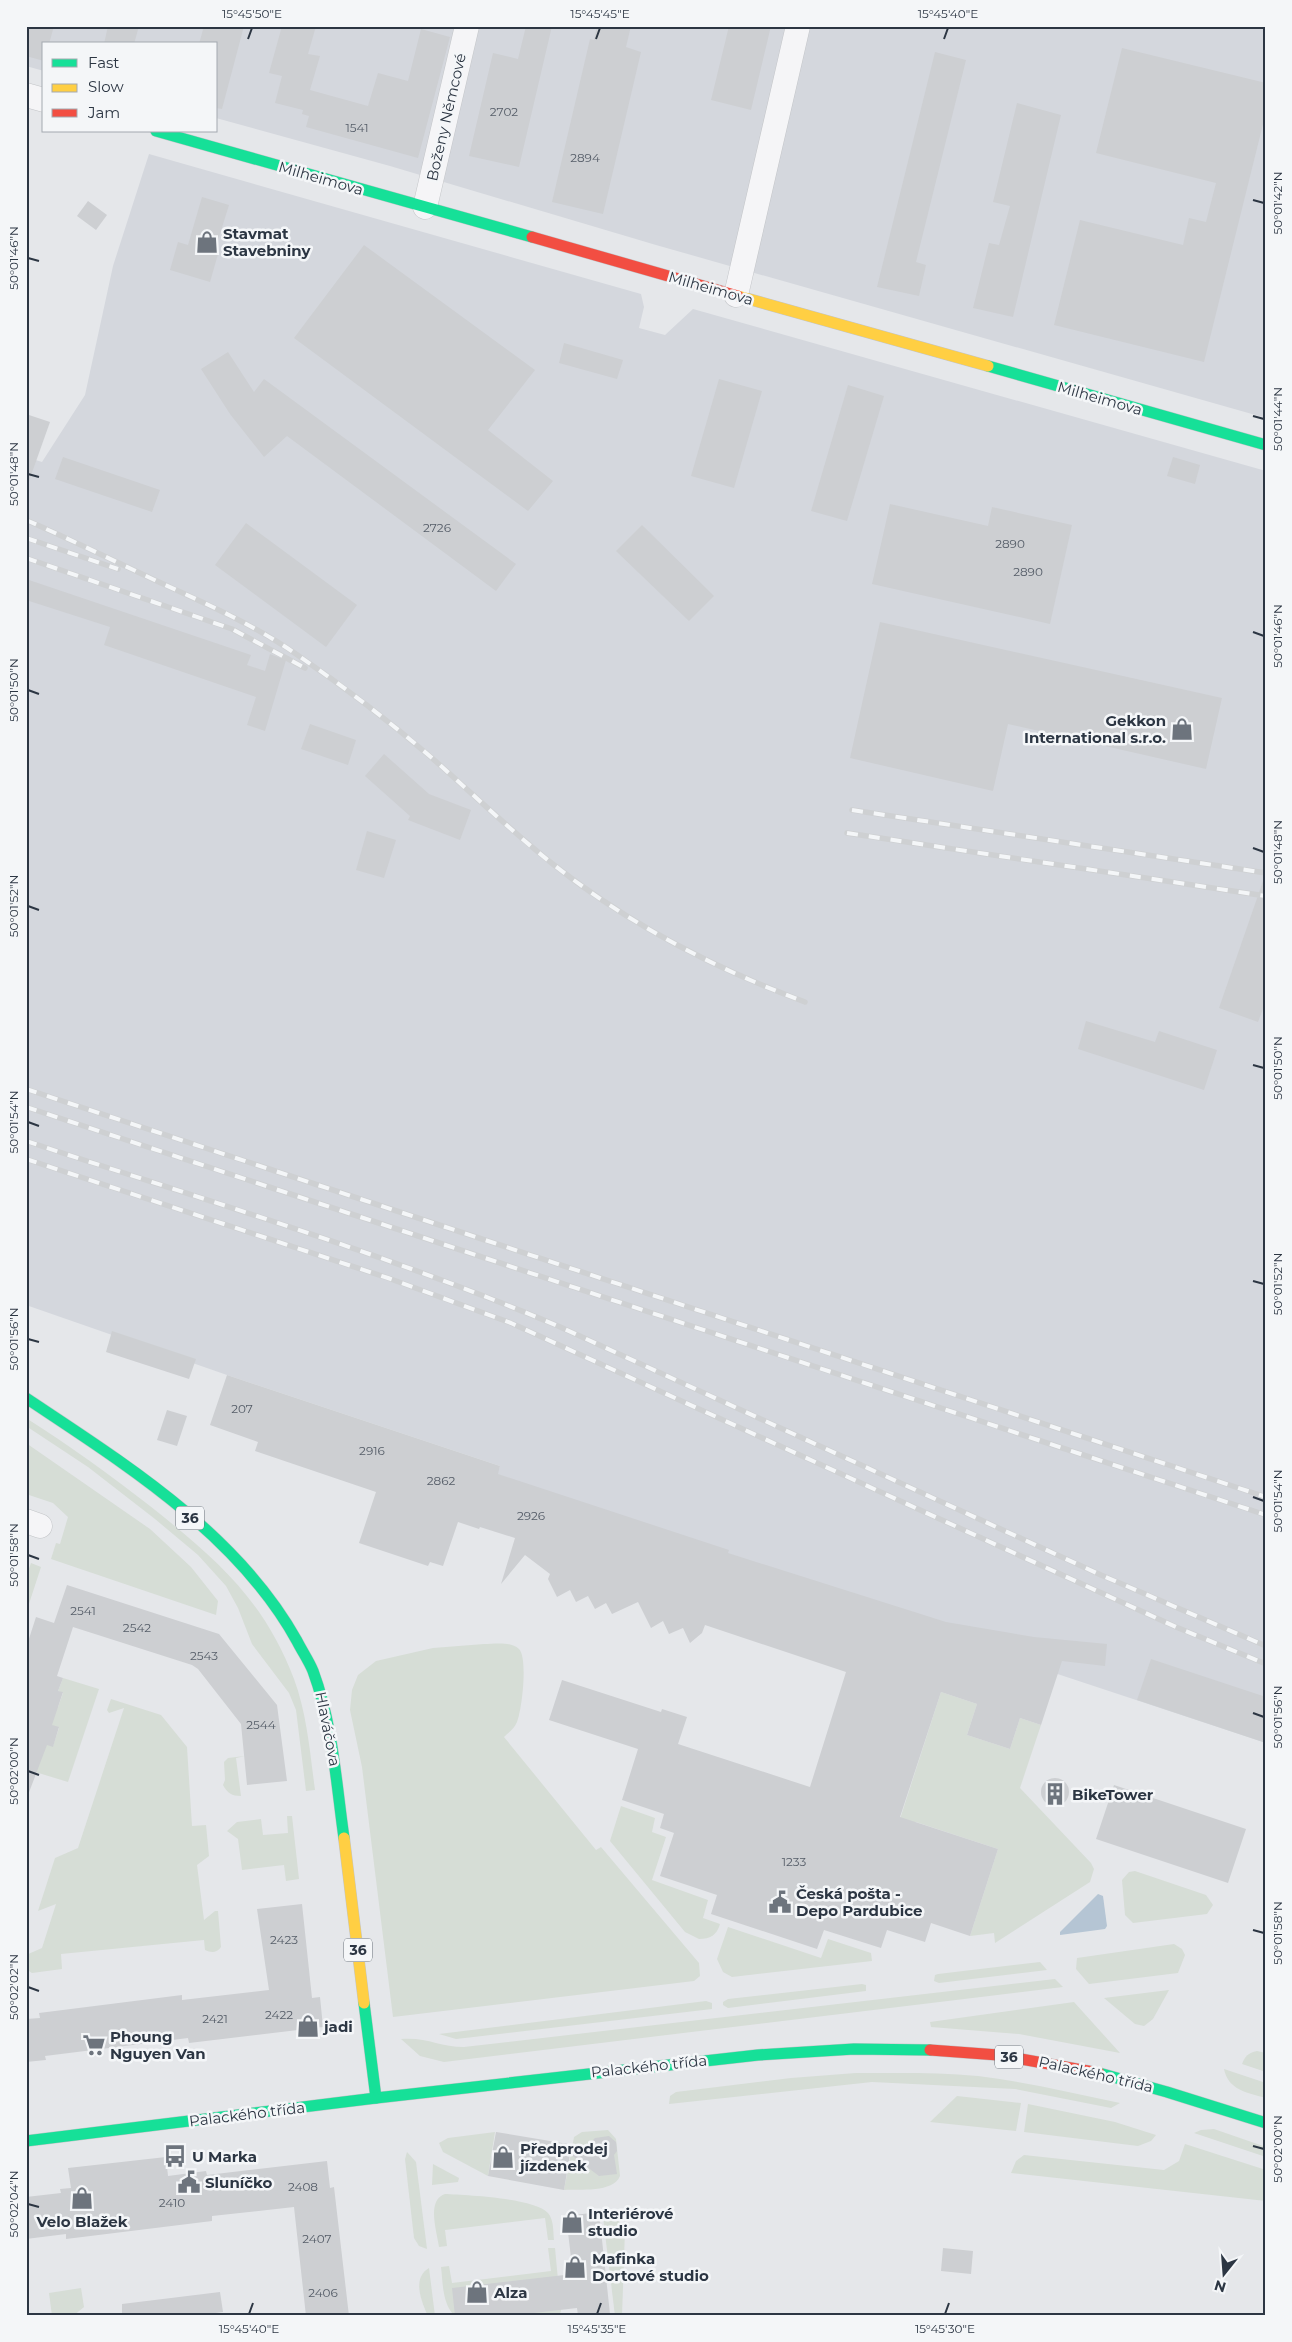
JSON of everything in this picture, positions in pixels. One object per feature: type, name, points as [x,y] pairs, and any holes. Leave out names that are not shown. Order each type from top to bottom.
[{"type":"main road","name":"Milheimova","points":[[159,132],[1266,445]]},
{"type":"main road","name":"Hlaváčova","points":[[26,1398],[120,1463],[208,1533],[246,1569],[264,1590],[305,1651],[316,1676],[329,1722],[376,2098]]},
{"type":"main road","name":"Palackého třída","points":[[26,2141],[684,2061],[841,2048],[885,2048],[998,2055],[1092,2071],[1145,2084],[1266,2123]]},
{"type":"street","name":"Boženy Němcové","points":[[424,208],[467,26]]},
{"type":"street","points":[[736,295],[798,26]]},
{"type":"street","points":[[26,95],[42,99]]},
{"type":"shaded area","points":[[26,26],[1266,26],[1266,418],[656,245],[390,166],[218,119],[218,42],[42,42],[42,70],[26,66]]},
{"type":"shaded area","points":[[149,154],[641,294],[644,307],[639,328],[665,335],[693,309],[1266,471],[1266,1743],[493,1487],[500,1466],[227,1375],[26,1305],[26,457],[42,462],[85,395],[113,266]]},
{"type":"shaded area","points":[[26,1418],[104,1471],[174,1525],[216,1562],[252,1602],[282,1650],[294,1679],[305,1720],[315,1790],[306,1791],[296,1710],[289,1693],[252,1644],[238,1608],[226,1586],[198,1555],[155,1519],[88,1467],[26,1426]]},
{"type":"shaded area","points":[[26,1443],[150,1529],[191,1567],[218,1601],[216,1615],[51,1559],[56,1543],[60,1544],[68,1517],[53,1503],[26,1494]]},
{"type":"shaded area","points":[[31,1563],[41,1567],[26,1613],[26,1577]]},
{"type":"shaded area","points":[[484,1644],[515,1646],[522,1654],[524,1673],[519,1716],[514,1727],[504,1737],[596,1850],[601,1847],[699,1963],[700,1976],[694,1981],[393,2017],[362,1767],[350,1710],[352,1690],[358,1675],[376,1661],[433,1648]]},
{"type":"shaded area","points":[[63,1678],[99,1689],[68,1782],[32,1771],[41,1743],[53,1746],[59,1728],[48,1724],[53,1705],[58,1707],[63,1693],[58,1691]]},
{"type":"shaded area","points":[[941,1692],[977,1704],[967,1735],[1010,1749],[1020,1718],[1041,1725],[1020,1788],[1091,1863],[1094,1869],[1090,1882],[995,1943],[994,1933],[970,1936],[998,1849],[916,1822],[899,1822]]},
{"type":"shaded area","points":[[111,1699],[161,1715],[187,1747],[192,1826],[206,1825],[209,1856],[197,1865],[204,1920],[215,1911],[218,1911],[221,1947],[216,1951],[207,1951],[205,1950],[204,1940],[61,1954],[62,1969],[32,1973],[26,1969],[26,1955],[42,1948],[56,1904],[38,1911],[55,1858],[78,1848],[124,1708],[109,1713],[107,1710]]},
{"type":"shaded area","points":[[245,1756],[236,1758],[241,1796],[230,1794],[223,1785],[225,1780],[224,1762],[228,1758]]},
{"type":"shaded area","points":[[621,1806],[655,1818],[652,1832],[666,1837],[652,1880],[708,1900],[703,1918],[720,1924],[712,1936],[699,1939],[685,1932],[610,1841]]},
{"type":"shaded area","points":[[287,1816],[292,1816],[299,1879],[286,1881],[284,1865],[242,1870],[238,1839],[227,1831],[237,1822],[261,1819],[263,1835],[288,1833]]},
{"type":"shaded area","points":[[1135,1871],[1206,1895],[1213,1905],[1207,1914],[1133,1923],[1125,1915],[1122,1880],[1129,1872]]},
{"type":"shaded area","points":[[728,1927],[821,1958],[828,1939],[871,1953],[872,1961],[732,1977],[723,1972],[717,1959]]},
{"type":"shaded area","points":[[1174,1944],[1182,1949],[1185,1955],[1178,1973],[1089,1984],[1076,1969],[1077,1958]]},
{"type":"shaded area","points":[[1040,1962],[1047,1970],[939,1983],[934,1981],[935,1975],[938,1974]]},
{"type":"shaded area","points":[[1055,1979],[1063,1987],[444,2062],[420,2056],[401,2039],[418,2039],[464,2047]]},
{"type":"shaded area","points":[[866,1985],[866,1991],[728,2008],[723,2005],[723,2002],[728,1999]]},
{"type":"shaded area","points":[[1169,1990],[1153,2019],[1144,2026],[1135,2024],[1104,1998]]},
{"type":"shaded area","points":[[706,2001],[712,2003],[712,2009],[456,2039],[439,2034]]},
{"type":"shaded area","points":[[1074,2002],[1120,2053],[1019,2034],[931,2027],[930,2022]]},
{"type":"shaded area","points":[[1257,2051],[1266,2053],[1266,2072],[1242,2064],[1247,2055]]},
{"type":"shaded area","points":[[1224,2069],[1266,2083],[1266,2098],[1240,2090],[1234,2086],[1226,2076]]},
{"type":"shaded area","points":[[856,2073],[933,2073],[996,2078],[1120,2103],[1111,2108],[1015,2089],[872,2082],[669,2104],[670,2096],[676,2092],[791,2078]]},
{"type":"shaded area","points":[[957,2096],[1021,2103],[1016,2131],[930,2122]]},
{"type":"shaded area","points":[[1028,2104],[1115,2122],[1156,2135],[1151,2141],[1138,2146],[1024,2132]]},
{"type":"shaded area","points":[[1214,2129],[1266,2147],[1266,2157],[1194,2133],[1201,2130]]},
{"type":"shaded area","points":[[608,2130],[616,2139],[620,2176],[611,2185],[603,2188],[564,2190],[574,2137],[582,2132]]},
{"type":"shaded area","points":[[495,2132],[488,2176],[443,2152],[439,2143],[448,2138]]},
{"type":"shaded area","points":[[1185,2144],[1266,2170],[1266,2201],[1011,2173],[1016,2161],[1024,2155],[1164,2170],[1179,2161]]},
{"type":"shaded area","points":[[407,2152],[416,2162],[427,2249],[419,2246],[414,2238],[405,2159]]},
{"type":"shaded area","points":[[433,2164],[459,2178],[458,2182],[432,2185]]},
{"type":"shaded area","points":[[445,2194],[500,2198],[541,2208],[548,2213],[551,2219],[554,2240],[548,2240],[545,2218],[445,2230],[447,2246],[439,2247],[434,2209],[439,2197]]},
{"type":"shaded area","points":[[603,2217],[619,2221],[625,2230],[622,2316],[615,2316]]},
{"type":"shaded area","points":[[548,2248],[555,2248],[561,2311],[559,2316],[455,2316],[451,2311],[445,2299],[441,2267],[449,2266],[452,2283],[551,2271]]},
{"type":"shaded area","points":[[429,2268],[435,2316],[427,2314],[419,2290],[421,2277]]},
{"type":"shaded area","points":[[81,2288],[84,2307],[73,2316],[52,2316],[49,2293]]},
{"type":"water","points":[[1098,1894],[1103,1896],[1107,1926],[1105,1929],[1060,1935],[1060,1932]]},
{"type":"building","points":[[26,26],[54,26],[50,42],[42,42],[42,60],[26,56]]},
{"type":"building","points":[[108,26],[139,26],[135,42],[104,42]]},
{"type":"building","points":[[204,26],[244,26],[222,109],[218,108],[218,42],[200,42]]},
{"type":"building","points":[[282,26],[316,26],[308,54],[320,56],[310,90],[368,106],[378,73],[408,81],[421,29],[450,37],[418,158],[306,127],[309,116],[302,114],[303,110],[275,103],[282,76],[269,73]]},
{"type":"building","points":[[526,26],[552,26],[519,167],[469,156],[493,53],[518,59]]},
{"type":"building","points":[[597,26],[631,26],[626,47],[641,52],[603,214],[552,202],[590,39],[594,40]]},
{"type":"building","points":[[729,26],[771,26],[751,110],[711,100]]},
{"type":"building","points":[[1122,48],[1266,83],[1266,112],[1204,362],[1054,325],[1080,220],[1183,245],[1189,218],[1206,222],[1216,183],[1096,153]]},
{"type":"building","points":[[935,52],[966,60],[916,262],[926,265],[919,296],[877,287]]},
{"type":"building","points":[[1017,103],[1061,115],[1013,317],[973,308],[989,243],[999,245],[1010,206],[993,202]]},
{"type":"building","points":[[202,197],[229,205],[214,253],[218,254],[210,282],[170,270],[178,242],[188,245]]},
{"type":"building","points":[[88,201],[107,215],[96,230],[77,216]]},
{"type":"building","points":[[364,245],[535,370],[488,430],[553,481],[528,511],[294,338]]},
{"type":"building","points":[[564,343],[623,360],[617,379],[559,363]]},
{"type":"building","points":[[228,352],[254,392],[264,379],[516,564],[496,591],[287,436],[264,457],[230,414],[201,369]]},
{"type":"building","points":[[719,379],[762,391],[734,488],[691,476]]},
{"type":"building","points":[[848,385],[884,396],[847,521],[811,511]]},
{"type":"building","points":[[26,414],[50,422],[29,481],[26,481]]},
{"type":"building","points":[[63,457],[160,490],[152,512],[55,479]]},
{"type":"building","points":[[1173,457],[1200,465],[1195,484],[1167,476]]},
{"type":"building","points":[[890,504],[988,526],[992,507],[1072,525],[1050,624],[872,584]]},
{"type":"building","points":[[246,523],[357,605],[326,647],[215,565]]},
{"type":"building","points":[[642,525],[714,596],[689,621],[616,551]]},
{"type":"building","points":[[26,579],[251,655],[247,665],[265,671],[270,654],[286,660],[265,731],[247,725],[256,697],[104,645],[110,627],[26,600]]},
{"type":"building","points":[[880,622],[1222,698],[1206,769],[1008,724],[993,791],[850,758]]},
{"type":"building","points":[[310,724],[356,740],[348,765],[301,749]]},
{"type":"building","points":[[384,754],[429,794],[471,810],[460,840],[408,820],[410,816],[365,776]]},
{"type":"building","points":[[367,831],[396,840],[384,878],[356,870]]},
{"type":"building","points":[[1263,881],[1266,881],[1266,1001],[1258,1022],[1219,1008]]},
{"type":"building","points":[[1086,1021],[1155,1042],[1159,1031],[1217,1050],[1204,1090],[1078,1049]]},
{"type":"building","points":[[112,1331],[196,1359],[189,1379],[106,1352]]},
{"type":"building","points":[[227,1375],[500,1466],[498,1474],[729,1550],[728,1553],[946,1622],[1034,1637],[1107,1644],[1105,1666],[1062,1661],[1041,1725],[1020,1718],[1010,1749],[967,1735],[977,1704],[941,1692],[900,1817],[998,1849],[970,1936],[931,1923],[925,1942],[887,1930],[881,1948],[824,1930],[817,1949],[711,1914],[717,1895],[660,1876],[674,1833],[660,1828],[664,1814],[622,1800],[638,1749],[549,1720],[562,1680],[661,1712],[662,1709],[687,1717],[678,1744],[810,1787],[846,1672],[705,1625],[702,1633],[690,1643],[683,1628],[669,1634],[663,1621],[651,1628],[638,1602],[612,1614],[606,1603],[595,1609],[588,1596],[576,1602],[570,1590],[557,1597],[548,1579],[550,1574],[525,1555],[501,1584],[515,1538],[480,1527],[479,1529],[458,1522],[443,1566],[430,1562],[428,1566],[359,1543],[376,1492],[255,1451],[258,1442],[210,1425]]},
{"type":"building","points":[[167,1410],[187,1416],[177,1446],[157,1440]]},
{"type":"building","points":[[67,1585],[219,1634],[277,1705],[287,1781],[247,1785],[241,1724],[198,1669],[192,1665],[73,1627],[57,1676],[63,1678],[58,1691],[63,1692],[52,1725],[59,1727],[53,1747],[47,1745],[28,1795],[26,1795],[26,1648],[36,1617],[54,1623]]},
{"type":"building","points":[[1151,1659],[1266,1697],[1266,1743],[1137,1700]]},
{"type":"building","name":"BikeTower","points":[[1055,1778],[1065,1782],[1069,1792],[1065,1802],[1055,1806],[1045,1802],[1041,1792],[1045,1782]]},
{"type":"building","points":[[1114,1785],[1246,1829],[1228,1883],[1096,1839]]},
{"type":"building","points":[[302,1904],[312,1998],[320,1997],[323,2027],[189,2043],[188,2038],[45,2056],[46,2060],[26,2062],[26,2019],[40,2018],[39,2013],[182,1995],[182,2000],[269,1990],[257,1909]]},
{"type":"building","points":[[496,2132],[586,2147],[595,2138],[609,2136],[616,2142],[617,2151],[614,2155],[617,2174],[599,2176],[570,2154],[564,2190],[488,2176]]},
{"type":"building","points":[[166,2157],[168,2176],[206,2171],[207,2175],[327,2161],[330,2188],[334,2187],[349,2316],[306,2316],[294,2207],[212,2216],[212,2221],[66,2239],[66,2234],[26,2239],[26,2197],[61,2193],[60,2189],[71,2188],[68,2168]]},
{"type":"building","points":[[599,2212],[610,2314],[578,2316],[577,2308],[507,2316],[455,2316],[452,2288],[573,2274],[566,2216]]},
{"type":"building","points":[[943,2248],[973,2251],[971,2274],[941,2271]]},
{"type":"building","points":[[220,2292],[223,2312],[194,2316],[122,2316],[122,2304]]},
{"type":"railway","points":[[26,520],[213,607],[280,643],[366,704],[432,758],[523,839],[583,887],[643,926],[675,944],[739,975],[805,1002]]},
{"type":"railway","points":[[26,538],[118,569]]},
{"type":"railway","points":[[26,558],[232,629],[305,668]]},
{"type":"railway","points":[[852,810],[1266,873]]},
{"type":"railway","points":[[847,833],[1266,896]]},
{"type":"railway","points":[[26,1089],[1266,1497]]},
{"type":"railway","points":[[26,1107],[1266,1515]]},
{"type":"railway","points":[[26,1141],[361,1251],[558,1326],[1101,1575],[1266,1646]]},
{"type":"railway","points":[[26,1159],[388,1278],[511,1323],[1176,1627],[1266,1664]]},
{"type":"traffic: fast","points":[[160,132],[532,237]]},
{"type":"traffic: fast","points":[[988,366],[1266,445]]},
{"type":"traffic: fast","points":[[26,1398],[102,1449],[176,1504],[211,1534],[244,1567],[272,1603],[310,1664],[320,1691],[333,1754],[344,1838]]},
{"type":"traffic: fast","points":[[364,2003],[376,2098],[758,2055],[854,2049],[930,2050]]},
{"type":"traffic: fast","points":[[1099,2073],[1266,2123]]},
{"type":"traffic: fast","points":[[26,2141],[376,2098]]},
{"type":"traffic: slow","points":[[738,296],[988,366]]},
{"type":"traffic: slow","points":[[344,1838],[364,2003]]},
{"type":"traffic: jam","points":[[532,237],[738,296]]},
{"type":"traffic: jam","points":[[930,2050],[998,2055],[1099,2073]]},
{"type":"place","name":"Stavmat Stavebniny","points":[[207,242]]},
{"type":"place","name":"Gekkon International s.r.o.","points":[[1182,729]]},
{"type":"place","name":"BikeTower","points":[[1055,1794]]},
{"type":"place","name":"Česká pošta - Depo Pardubice","points":[[780,1902]]},
{"type":"place","name":"jadi","points":[[308,2026]]},
{"type":"place","name":"Phoung Nguyen Van","points":[[94,2045]]},
{"type":"place","name":"U Marka","points":[[175,2156]]},
{"type":"place","name":"Předprodej jízdenek","points":[[503,2157]]},
{"type":"place","name":"Sluníčko","points":[[189,2182]]},
{"type":"place","name":"Velo Blažek","points":[[82,2198]]},
{"type":"place","name":"Interiérové studio","points":[[572,2222]]},
{"type":"place","name":"Mafinka Dortové studio","points":[[575,2267]]},
{"type":"place","name":"Alza","points":[[477,2292]]}]
